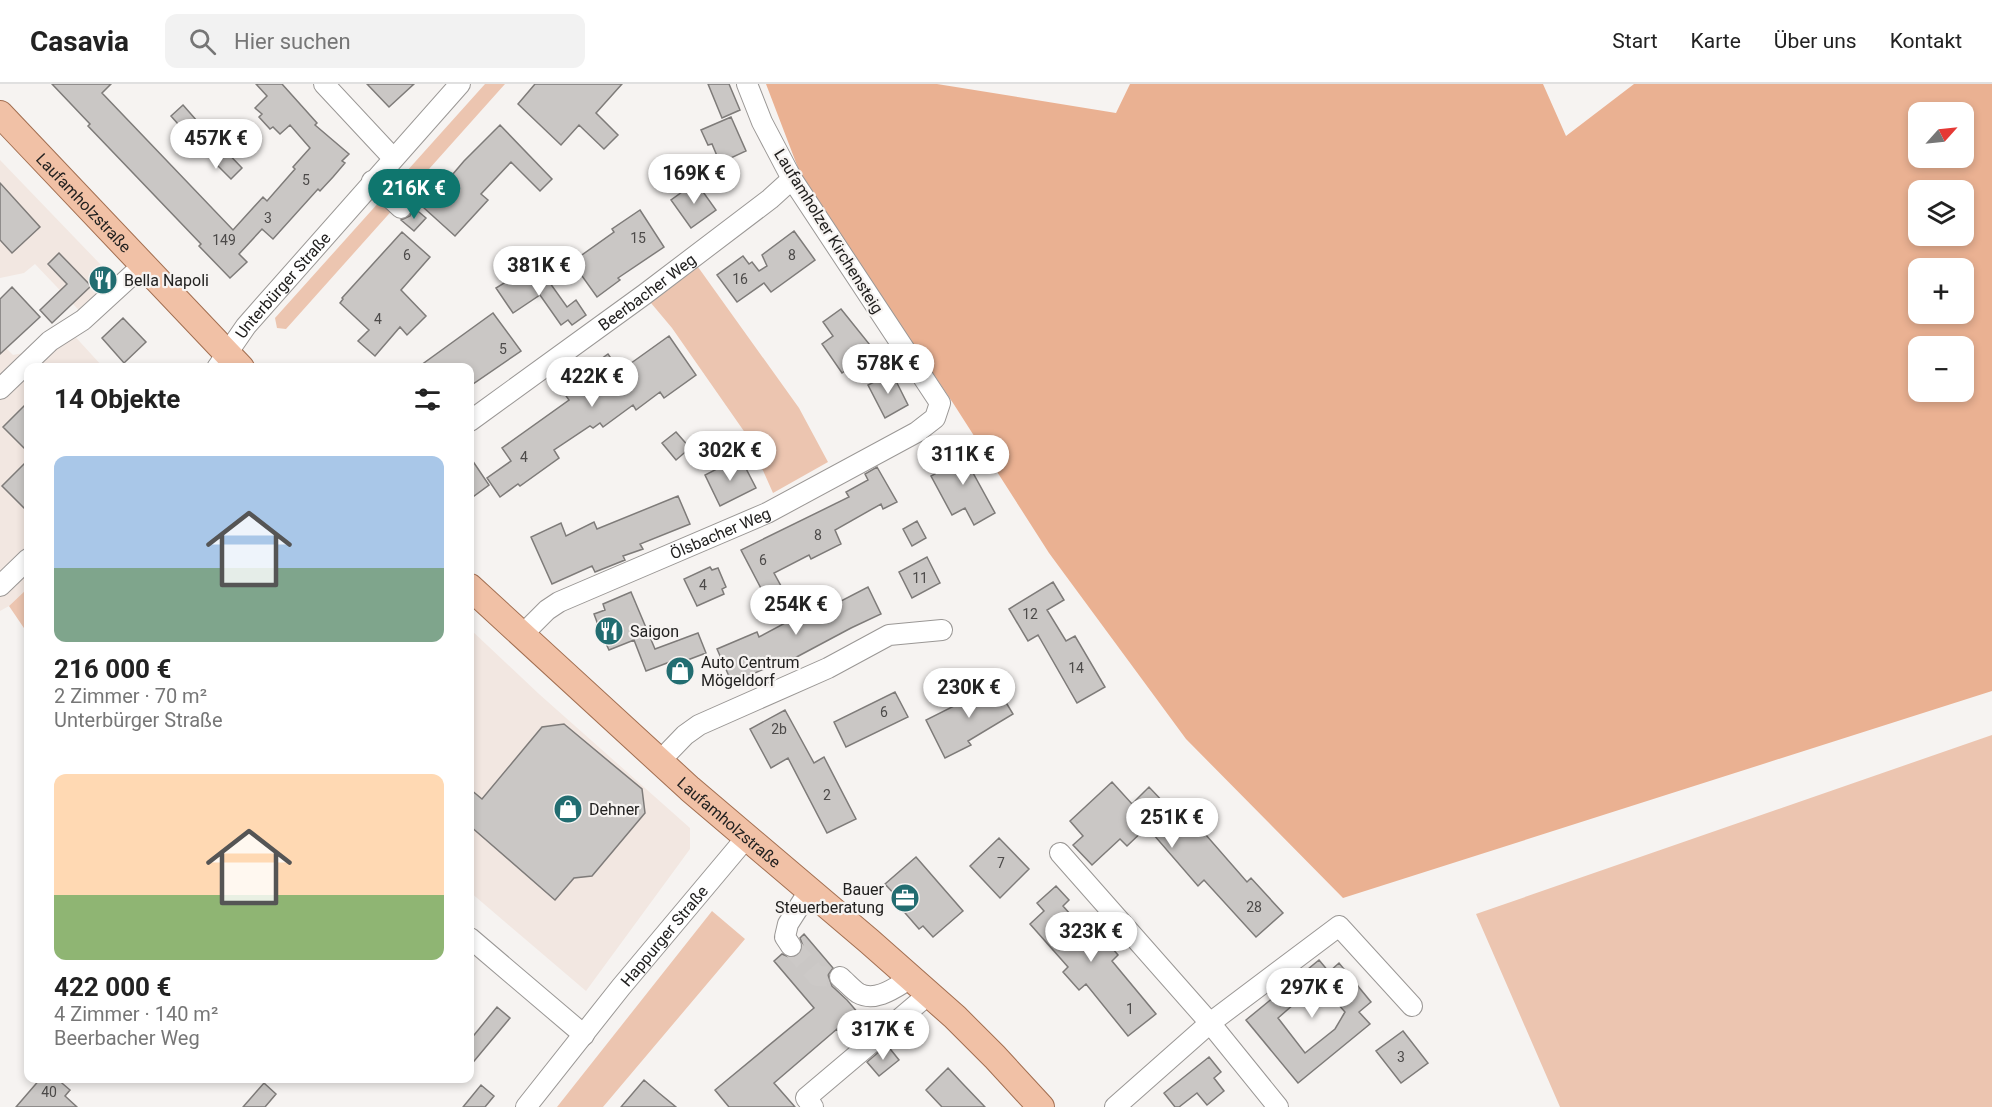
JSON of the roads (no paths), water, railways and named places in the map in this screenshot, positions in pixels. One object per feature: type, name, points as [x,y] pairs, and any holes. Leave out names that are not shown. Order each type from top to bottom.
[{"type":"main road","name":"Laufamholzstraße","points":[[0,114],[143,265],[229,363]]},
{"type":"main road","name":"Laufamholzstraße","points":[[474,591],[659,762],[920,986],[981,1042],[1041,1107]]},
{"type":"street","points":[[324,84],[393,158]]},
{"type":"street","name":"Unterbürger Straße","points":[[229,363],[246,326],[460,84]]},
{"type":"street","name":"Laufamholzer Kirchensteig","points":[[747,84],[762,122],[792,179],[940,403]]},
{"type":"street","name":"Beerbacher Weg","points":[[474,418],[645,294],[770,199],[792,179]]},
{"type":"street","points":[[372,181],[401,208]]},
{"type":"street","points":[[27,363],[50,341],[83,320],[143,265]]},
{"type":"street","points":[[0,389],[24,366]]},
{"type":"street","name":"Ölsbacher Weg","points":[[522,635],[547,610],[559,602],[767,513],[917,432],[935,418],[940,403]]},
{"type":"street","points":[[0,586],[24,564]]},
{"type":"street","points":[[659,762],[685,735],[699,725],[828,668],[889,635],[942,630]]},
{"type":"street","name":"Happurger Straße","points":[[526,1107],[621,987],[746,838]]},
{"type":"street","points":[[1060,854],[1210,1023],[1278,1107]]},
{"type":"street","points":[[790,946],[785,937],[788,924],[809,891]]},
{"type":"street","points":[[1115,1107],[1210,1023],[1339,926],[1412,1006]]},
{"type":"street","points":[[474,941],[584,1035]]},
{"type":"street","points":[[840,977],[859,993],[870,996],[920,986]]},
{"type":"street","points":[[813,1107],[806,1098],[920,986]]},
{"type":"tunnel","points":[[791,946],[817,976],[840,977]]},
{"type":"place","name":"Bella Napoli","points":[[103,280]]},
{"type":"place","name":"Saigon","points":[[609,631]]},
{"type":"place","name":"Auto Centrum Mögeldorf","points":[[680,671]]},
{"type":"place","name":"Dehner","points":[[568,809]]},
{"type":"place","name":"Bauer Steuerberatung","points":[[905,898]]}]
